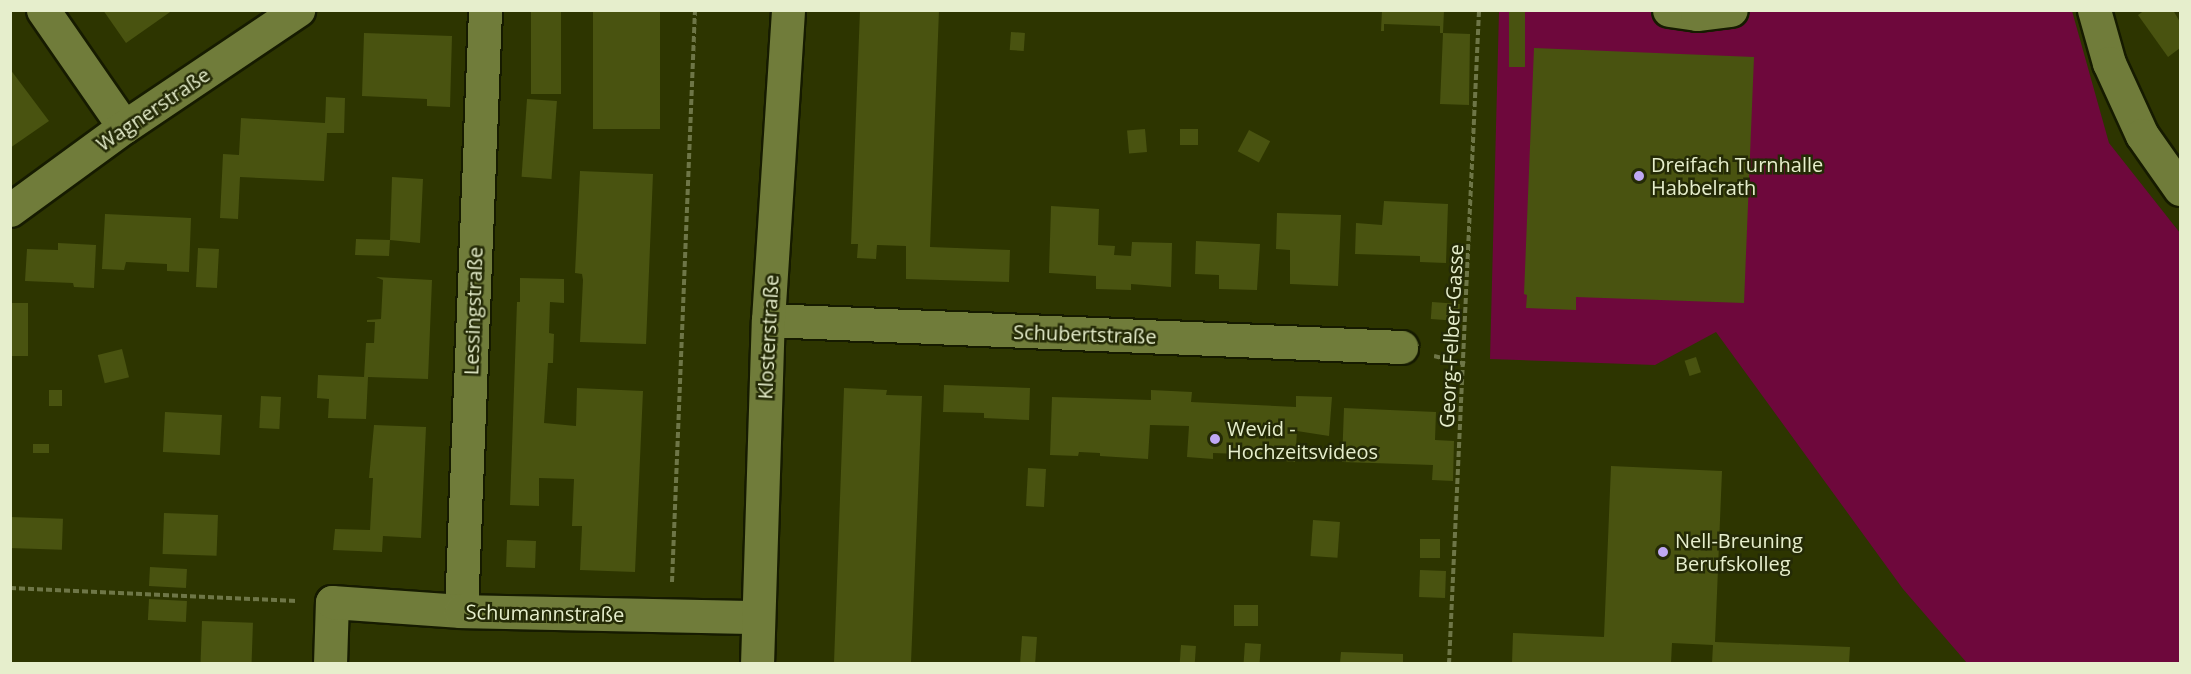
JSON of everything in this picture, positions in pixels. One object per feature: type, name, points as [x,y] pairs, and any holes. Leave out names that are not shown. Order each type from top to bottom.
[{"type":"street","points":[[43,10],[124,127]]},
{"type":"street","name":"Wagnerstraße","points":[[10,210],[124,127],[298,10]]},
{"type":"street","name":"Lessingstraße","points":[[460,611],[485,10]]},
{"type":"street","name":"Klosterstraße","points":[[757,663],[768,320],[788,10]]},
{"type":"street","points":[[1669,10],[1697,14],[1731,10]]},
{"type":"street","points":[[2094,10],[2109,63],[2142,135],[2181,189]]},
{"type":"street","name":"Schubertstraße","points":[[768,320],[1401,347]]},
{"type":"street","points":[[330,663],[332,602]]},
{"type":"street","name":"Schumannstraße","points":[[332,602],[460,611],[758,617]]},
{"type":"path","points":[[670,616],[695,10]]},
{"type":"path","name":"Georg-Felber-Gasse","points":[[1449,663],[1479,10]]},
{"type":"path","points":[[10,588],[332,602]]},
{"type":"shaded area","points":[[1499,11],[2072,11],[2109,143],[2180,233],[2180,663],[1967,663],[1903,589],[1716,332],[1655,365],[1490,359]]},
{"type":"building","points":[[103,10],[173,10],[126,43]]},
{"type":"building","points":[[531,10],[561,10],[561,94],[531,94]]},
{"type":"building","points":[[593,10],[660,10],[660,129],[593,129]]},
{"type":"building","points":[[860,10],[939,10],[930,247],[1010,250],[1009,282],[906,279],[906,246],[877,245],[876,259],[857,258],[858,244],[851,244]]},
{"type":"building","points":[[1382,10],[1444,10],[1443,33],[1440,33],[1440,26],[1384,24],[1384,31],[1381,31]]},
{"type":"building","points":[[1509,10],[1525,10],[1525,67],[1509,67]]},
{"type":"building","points":[[2145,10],[2173,10],[2180,22],[2180,48],[2168,57],[2138,15]]},
{"type":"building","points":[[1011,32],[1025,33],[1024,51],[1010,50]]},
{"type":"building","points":[[364,33],[452,36],[450,107],[427,106],[427,99],[362,96]]},
{"type":"building","points":[[1443,33],[1470,34],[1469,105],[1440,104]]},
{"type":"building","name":"Dreifach Turnhalle Habbelrath","points":[[1534,48],[1754,57],[1744,303],[1576,297],[1576,310],[1526,308],[1527,295],[1524,294]]},
{"type":"building","points":[[10,69],[49,121],[10,148]]},
{"type":"building","points":[[326,97],[345,98],[344,133],[327,133],[324,181],[240,177],[238,219],[220,218],[223,154],[239,155],[241,118],[325,123]]},
{"type":"building","points":[[527,99],[557,101],[551,179],[522,177]]},
{"type":"building","points":[[1145,129],[1147,152],[1129,153],[1127,131]]},
{"type":"building","points":[[1180,129],[1198,129],[1198,145],[1180,145]]},
{"type":"building","points":[[1249,130],[1270,141],[1259,162],[1238,151]]},
{"type":"building","points":[[580,171],[653,174],[646,344],[580,342],[583,280],[582,274],[575,273]]},
{"type":"building","points":[[392,177],[423,179],[420,243],[390,240]]},
{"type":"building","points":[[1384,201],[1448,204],[1446,263],[1420,262],[1420,256],[1355,254],[1356,223],[1382,225]]},
{"type":"building","points":[[1051,206],[1099,209],[1098,245],[1115,246],[1114,255],[1131,256],[1132,242],[1172,243],[1171,287],[1131,284],[1131,290],[1096,289],[1096,276],[1049,273]]},
{"type":"building","points":[[1277,213],[1341,215],[1338,286],[1290,284],[1290,250],[1276,249]]},
{"type":"building","points":[[105,214],[191,218],[189,272],[167,271],[167,264],[126,262],[124,270],[102,269]]},
{"type":"building","points":[[356,239],[390,240],[389,256],[355,255]]},
{"type":"building","points":[[1196,241],[1260,244],[1257,290],[1219,289],[1219,275],[1195,274]]},
{"type":"building","points":[[58,243],[96,245],[94,288],[74,287],[73,283],[25,281],[27,249],[58,250]]},
{"type":"building","points":[[198,248],[219,249],[217,288],[196,287]]},
{"type":"building","points":[[376,277],[432,280],[428,379],[368,377],[366,419],[328,418],[329,399],[317,398],[318,375],[364,377],[366,343],[374,343],[375,322],[367,322],[367,320],[381,319],[383,280]]},
{"type":"building","points":[[520,278],[564,279],[564,303],[550,302],[549,333],[554,334],[553,363],[548,363],[544,423],[576,426],[577,388],[643,391],[635,572],[580,570],[582,526],[572,526],[574,479],[539,478],[539,506],[510,505],[517,302],[520,302]]},
{"type":"building","points":[[1432,302],[1460,304],[1459,321],[1431,319]]},
{"type":"building","points":[[10,303],[28,303],[28,356],[10,356]]},
{"type":"building","points":[[122,349],[129,377],[105,383],[98,355]]},
{"type":"building","points":[[1696,357],[1701,372],[1690,376],[1685,361]]},
{"type":"building","points":[[944,385],[1030,388],[1029,420],[984,418],[984,413],[943,412]]},
{"type":"building","points":[[844,388],[887,390],[886,395],[922,396],[911,663],[834,663]]},
{"type":"building","points":[[49,390],[62,390],[62,406],[49,406]]},
{"type":"building","points":[[1151,390],[1192,392],[1191,402],[1296,407],[1296,396],[1332,397],[1329,436],[1297,431],[1295,462],[1270,460],[1270,455],[1213,453],[1213,459],[1187,457],[1189,426],[1150,425],[1148,459],[1100,456],[1100,453],[1079,452],[1078,456],[1050,455],[1052,397],[1151,400]]},
{"type":"building","points":[[261,396],[281,397],[279,429],[259,428]]},
{"type":"building","points":[[1344,408],[1436,412],[1435,440],[1454,441],[1453,481],[1432,480],[1433,465],[1342,462]]},
{"type":"building","points":[[165,412],[222,415],[220,455],[163,452]]},
{"type":"building","points":[[374,425],[426,427],[421,538],[383,536],[382,552],[333,550],[335,529],[370,530],[373,478],[369,478]]},
{"type":"building","points":[[33,444],[49,444],[49,453],[33,453]]},
{"type":"building","name":"Nell-Breuning Berufskolleg","points":[[1611,466],[1722,471],[1715,642],[1850,647],[1849,663],[1712,663],[1713,645],[1672,643],[1671,663],[1512,663],[1513,633],[1604,637]]},
{"type":"building","points":[[1028,468],[1046,469],[1044,507],[1026,506]]},
{"type":"building","points":[[164,513],[218,515],[217,556],[163,554]]},
{"type":"building","points":[[10,517],[63,519],[62,550],[10,548]]},
{"type":"building","points":[[1313,520],[1340,522],[1337,558],[1310,556]]},
{"type":"building","points":[[1420,539],[1440,539],[1440,558],[1420,558]]},
{"type":"building","points":[[507,540],[536,541],[535,568],[506,567]]},
{"type":"building","points":[[150,567],[187,569],[186,588],[149,586]]},
{"type":"building","points":[[1420,570],[1446,571],[1445,598],[1419,597]]},
{"type":"building","points":[[149,599],[187,601],[186,622],[148,620]]},
{"type":"building","points":[[1234,605],[1258,605],[1258,626],[1234,626]]},
{"type":"building","points":[[202,621],[253,623],[252,664],[201,663]]},
{"type":"building","points":[[1022,636],[1037,637],[1035,664],[1020,663]]},
{"type":"building","points":[[1245,643],[1261,644],[1260,664],[1244,663]]},
{"type":"building","points":[[1181,645],[1196,646],[1195,664],[1180,663]]},
{"type":"building","points":[[1341,652],[1403,654],[1403,663],[1340,663]]},
{"type":"place","name":"Dreifach Turnhalle Habbelrath","points":[[1639,176]]},
{"type":"place","name":"Wevid - Hochzeitsvideos","points":[[1215,439]]},
{"type":"place","name":"Nell-Breuning Berufskolleg","points":[[1663,552]]}]
